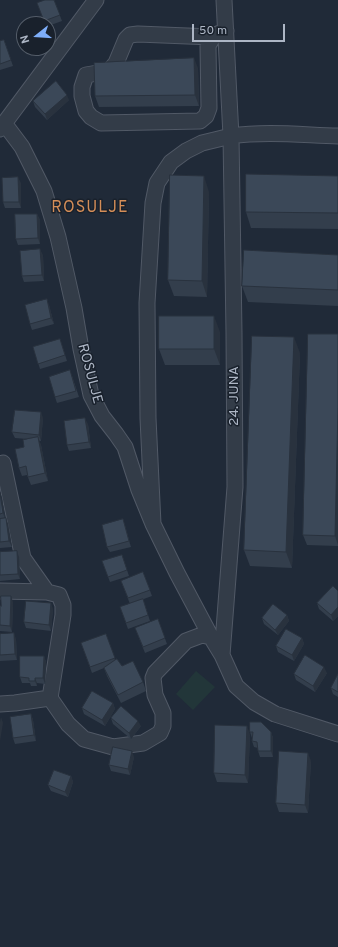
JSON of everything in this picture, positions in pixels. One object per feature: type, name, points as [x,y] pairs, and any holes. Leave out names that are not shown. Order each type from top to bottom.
[{"type":"street","points":[[219,34],[130,35],[126,39],[116,63],[109,71],[86,75],[82,87],[82,96],[86,111],[91,117],[101,123],[200,121],[206,116],[208,108],[208,46],[219,34],[224,0]]},
{"type":"street","name":"ROSULJE","points":[[93,1],[3,122],[22,147],[44,191],[58,237],[91,395],[102,416],[125,447],[139,490],[153,524],[177,573],[222,655],[236,686],[254,702],[275,714],[338,734]]},
{"type":"street","name":"24. JUNA","points":[[219,34],[231,136],[236,487],[222,655]]},
{"type":"street","points":[[153,524],[148,418],[147,303],[153,203],[157,183],[171,162],[186,151],[202,143],[231,136],[254,133],[338,136]]},
{"type":"street","points":[[3,463],[24,558],[47,592]]},
{"type":"street","points":[[0,591],[47,592],[59,596],[63,605],[63,615],[50,698],[68,724],[84,739],[113,748],[143,743],[160,733],[163,726],[163,713],[156,695],[153,678],[154,673],[186,642],[202,635],[211,637]]},
{"type":"street","points":[[0,704],[15,704],[50,698]]},
{"type":"green space","points":[[196,671],[215,687],[193,710],[176,694]]},
{"type":"building","points":[[45,0],[54,0],[60,15],[56,16],[42,16],[37,3]]},
{"type":"building","points":[[4,40],[11,60],[0,64],[0,41]]},
{"type":"building","points":[[194,58],[195,95],[95,96],[94,63]]},
{"type":"building","points":[[56,81],[67,95],[45,114],[33,101]]},
{"type":"building","points":[[246,174],[338,176],[338,213],[246,212]]},
{"type":"building","points":[[170,175],[204,176],[202,281],[168,280]]},
{"type":"building","points":[[18,177],[19,202],[3,202],[2,178]]},
{"type":"building","points":[[15,214],[37,214],[38,238],[16,239]]},
{"type":"building","points":[[40,249],[42,275],[22,276],[20,251]]},
{"type":"building","points":[[244,250],[338,255],[338,290],[242,286]]},
{"type":"building","points":[[47,299],[51,318],[30,324],[25,305]]},
{"type":"building","points":[[159,316],[214,316],[214,349],[159,349]]},
{"type":"building","points":[[308,334],[338,334],[335,536],[303,535]]},
{"type":"building","points":[[252,336],[294,337],[286,552],[244,550]]},
{"type":"building","points":[[60,339],[65,355],[38,364],[33,347]]},
{"type":"building","points":[[70,370],[76,391],[55,397],[49,377]]},
{"type":"building","points":[[15,410],[41,412],[39,435],[12,432]]},
{"type":"building","points":[[85,418],[89,442],[67,445],[64,421]]},
{"type":"building","points":[[38,437],[45,473],[28,477],[26,466],[19,468],[15,449],[24,447],[23,440]]},
{"type":"building","points":[[0,493],[3,513],[0,514]]},
{"type":"building","points":[[6,518],[9,541],[0,542],[0,519]]},
{"type":"building","points":[[123,519],[129,541],[107,547],[102,525]]},
{"type":"building","points":[[17,551],[18,574],[0,575],[0,552]]},
{"type":"building","points":[[122,555],[127,570],[108,577],[102,561]]},
{"type":"building","points":[[143,572],[150,590],[128,598],[121,581]]},
{"type":"building","points":[[333,586],[338,591],[338,607],[331,615],[317,603]]},
{"type":"building","points":[[1,596],[11,596],[10,626],[0,625]]},
{"type":"building","points":[[143,599],[148,615],[126,623],[120,607]]},
{"type":"building","points":[[26,601],[51,603],[49,625],[24,622]]},
{"type":"building","points":[[273,604],[287,615],[275,630],[262,618]]},
{"type":"building","points":[[158,619],[165,638],[143,647],[135,628]]},
{"type":"building","points":[[286,629],[302,638],[292,655],[276,646]]},
{"type":"building","points":[[14,633],[15,654],[0,655],[0,634]]},
{"type":"building","points":[[106,634],[115,658],[90,667],[81,643]]},
{"type":"building","points":[[305,655],[324,667],[313,686],[294,674]]},
{"type":"building","points":[[20,656],[44,656],[43,678],[35,678],[35,681],[29,681],[29,678],[20,677]]},
{"type":"building","points":[[117,659],[122,666],[133,661],[143,682],[118,695],[104,668]]},
{"type":"building","points":[[338,674],[338,692],[331,688]]},
{"type":"building","points":[[92,691],[113,703],[102,720],[82,708]]},
{"type":"building","points":[[121,706],[138,721],[129,733],[111,718]]},
{"type":"building","points":[[31,714],[34,735],[13,738],[10,717]]},
{"type":"building","points":[[250,722],[261,722],[271,732],[271,751],[258,751],[257,742],[252,741],[253,732],[250,732]]},
{"type":"building","points":[[215,725],[247,726],[245,775],[214,773]]},
{"type":"building","points":[[113,747],[132,751],[128,769],[109,765]]},
{"type":"building","points":[[279,751],[308,753],[305,805],[276,803]]},
{"type":"building","points":[[54,770],[71,776],[65,792],[48,785]]},
{"type":"district","name":"ROSULJE","points":[[90,209]]}]
